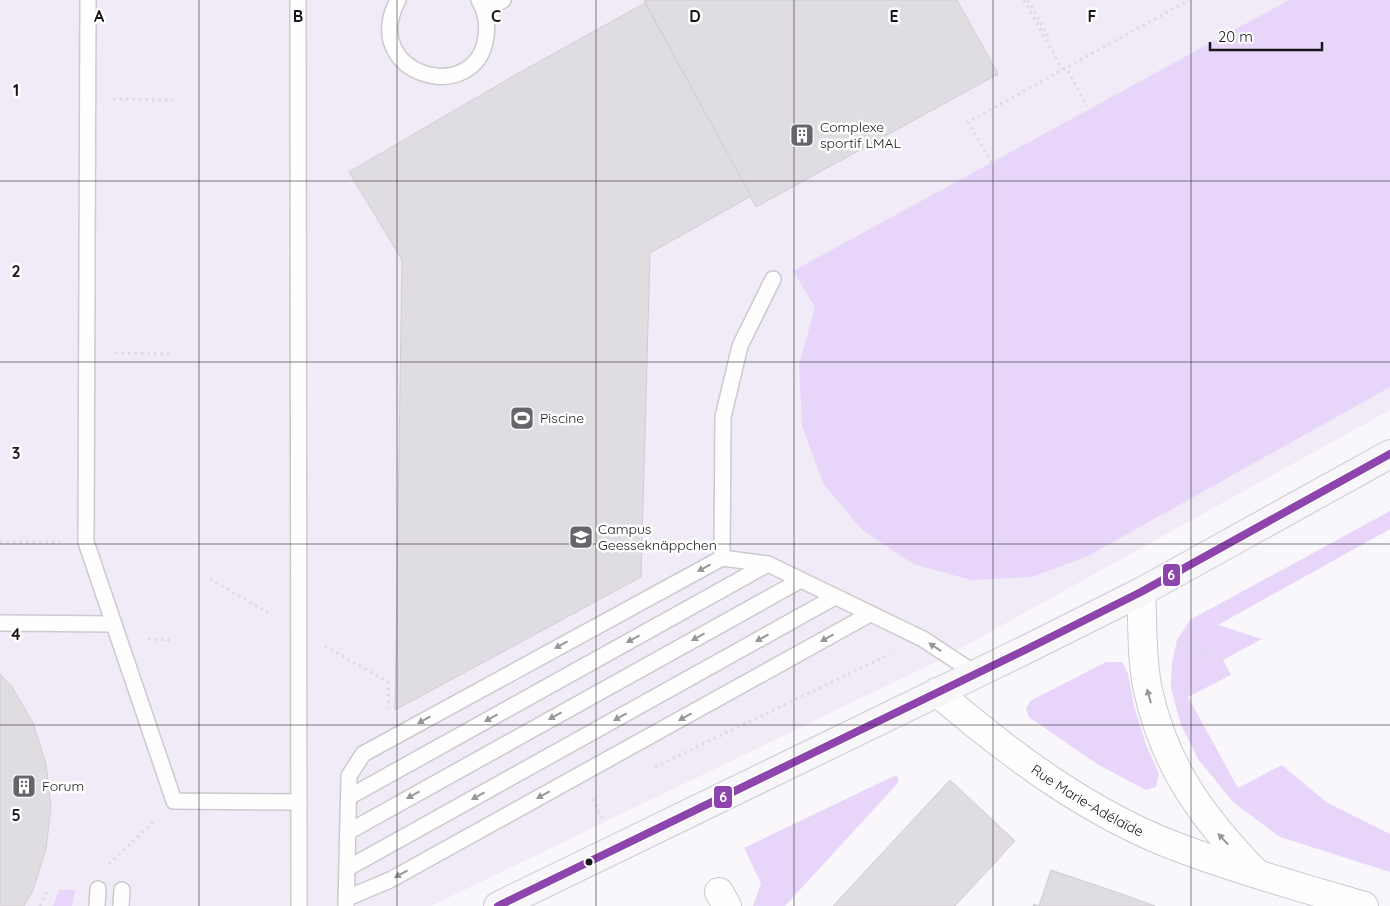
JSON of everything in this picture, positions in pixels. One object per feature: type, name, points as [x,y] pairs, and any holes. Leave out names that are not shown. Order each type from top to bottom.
[{"type":"street","points":[[498,906],[1141,592],[1390,454]]},
{"type":"street","name":"Rue Marie-Adélaïde","points":[[1141,592],[1147,689],[1162,742],[1187,789],[1218,834],[1256,874]]},
{"type":"street","name":"Rue Marie-Adélaïde","points":[[937,692],[1017,756],[1095,808],[1170,844],[1256,874],[1364,906]]},
{"type":"lane","points":[[88,0],[86,542],[174,800],[299,802]]},
{"type":"lane","points":[[398,0],[392,12],[389,30],[393,46],[402,60],[415,71],[431,76],[448,76],[464,70],[477,59],[485,44],[488,27],[482,5],[503,0]]},
{"type":"lane","points":[[299,1],[299,906]]},
{"type":"lane","points":[[722,558],[723,418],[740,346],[773,279]]},
{"type":"lane","points":[[870,614],[347,902],[349,776],[363,754],[722,558],[768,564],[923,639],[976,674]]},
{"type":"lane","points":[[349,797],[768,564]]},
{"type":"lane","points":[[348,832],[801,580]]},
{"type":"lane","points":[[348,868],[835,597]]},
{"type":"lane","points":[[0,624],[114,624]]},
{"type":"lane","points":[[97,906],[98,890]]},
{"type":"lane","points":[[121,906],[122,890]]},
{"type":"path","points":[[1024,0],[1047,37]]},
{"type":"path","points":[[1028,0],[1062,70]]},
{"type":"path","points":[[992,163],[968,122],[1189,0]]},
{"type":"path","points":[[1068,71],[1087,106]]},
{"type":"path","points":[[144,99],[173,100]]},
{"type":"path","points":[[143,353],[171,354]]},
{"type":"path","points":[[0,542],[86,542]]},
{"type":"path","points":[[210,579],[222,584]]},
{"type":"path","points":[[144,639],[170,640]]},
{"type":"path","points":[[654,768],[923,639]]},
{"type":"path","points":[[1177,640],[1223,660]]},
{"type":"path","points":[[582,803],[600,794]]},
{"type":"path","points":[[104,869],[174,800]]},
{"type":"path","points":[[40,906],[48,890]]},
{"type":"shaded area","name":"Campus Geesseknäppchen","points":[[0,0],[1390,0],[1390,410],[934,663],[431,906],[0,906]]},
{"type":"shaded area","points":[[1289,0],[1390,0],[1390,387],[1088,556],[1032,577],[971,580],[913,564],[862,530],[823,483],[802,426],[799,365],[815,307],[793,271]]},
{"type":"shaded area","points":[[1390,511],[1390,529],[1218,625],[1262,639],[1223,660],[1231,675],[1188,697],[1238,788],[1282,765],[1326,802],[1390,834],[1390,872],[1280,837],[1234,803],[1198,759],[1181,725],[1171,688],[1172,663],[1177,640],[1190,620]]},
{"type":"shaded area","points":[[1106,662],[1122,662],[1128,674],[1134,706],[1146,745],[1159,774],[1156,787],[1146,790],[1097,764],[1029,717],[1026,709],[1030,701]]},
{"type":"shaded area","points":[[896,775],[899,779],[897,784],[785,906],[753,906],[761,883],[744,848]]},
{"type":"shaded area","points":[[59,890],[75,890],[72,906],[53,906]]},
{"type":"building","name":"Complexe sportif LMAL","points":[[644,0],[957,0],[998,74],[756,207]]},
{"type":"building","name":"Piscine","points":[[645,3],[751,196],[650,253],[641,577],[395,710],[402,260],[349,172],[517,74]]},
{"type":"building","name":"Forum","points":[[0,674],[12,687],[33,723],[46,764],[51,807],[46,849],[33,890],[24,906],[0,906]]},
{"type":"building","points":[[950,780],[1015,841],[955,906],[833,906]]},
{"type":"building","points":[[1051,870],[1155,906],[1039,906]]},
{"type":"transit line","name":"6","points":[[498,906],[1141,592],[1390,454]]},
{"type":"place","name":"Complexe sportif LMAL","points":[[802,135]]},
{"type":"place","name":"Piscine","points":[[522,418]]},
{"type":"place","name":"Campus Geesseknäppchen","points":[[581,537]]},
{"type":"place","name":"Forum","points":[[24,786]]}]
